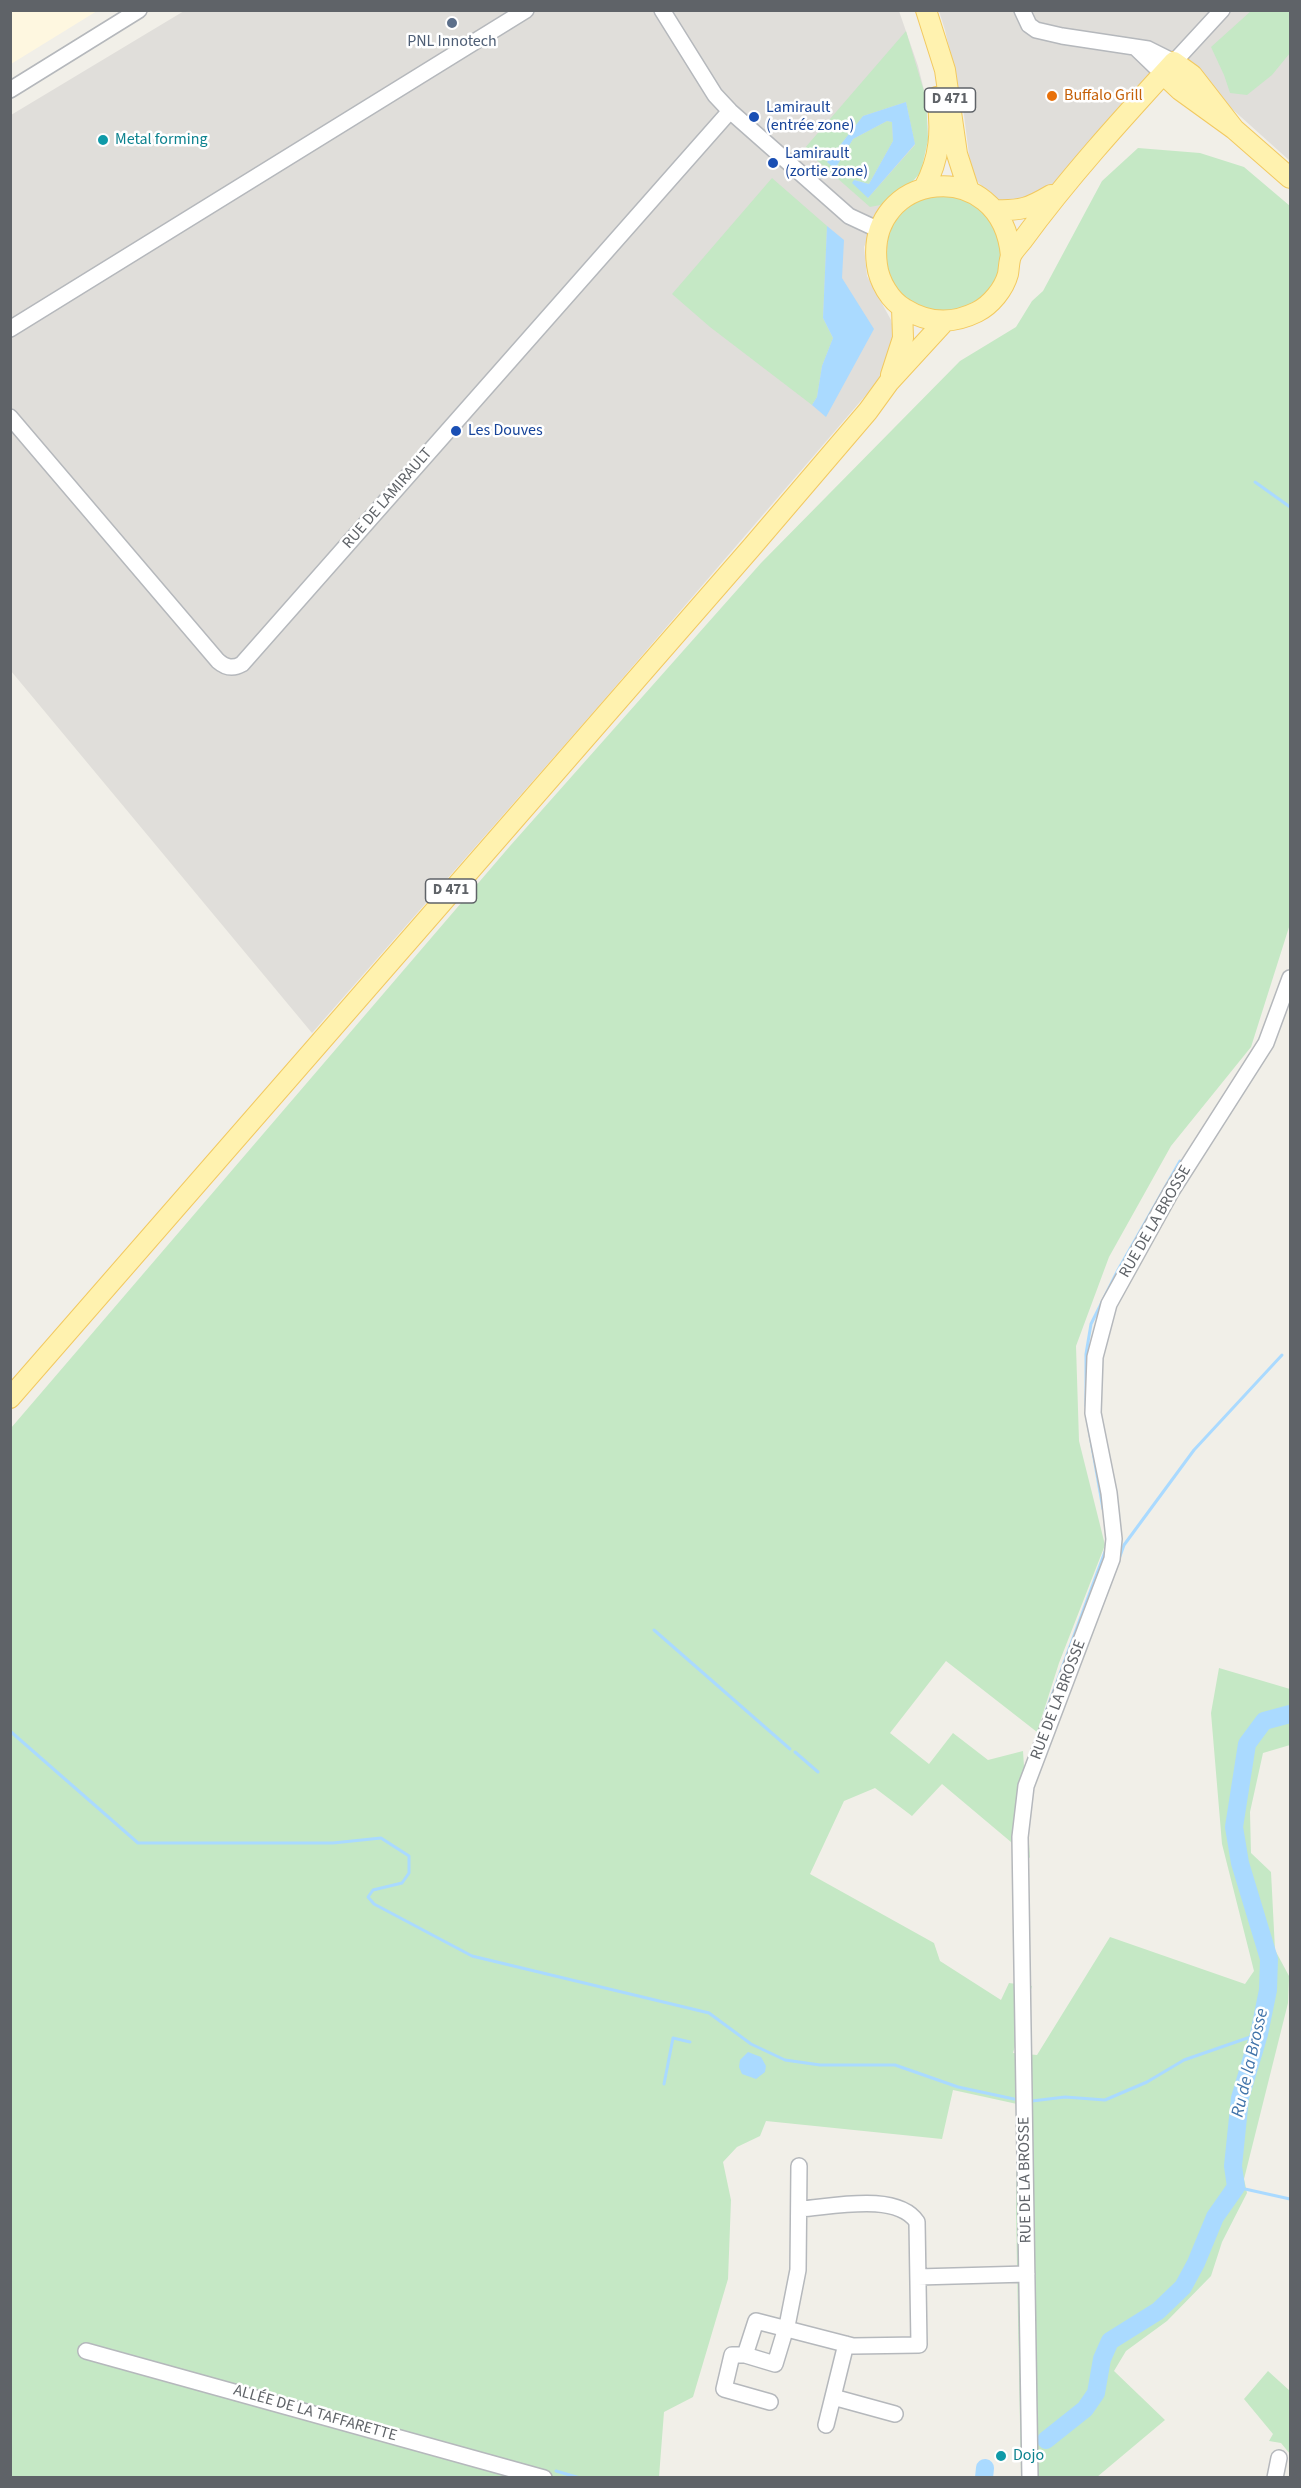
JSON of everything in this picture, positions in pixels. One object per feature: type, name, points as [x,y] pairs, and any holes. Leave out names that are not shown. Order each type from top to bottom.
[{"type":"main road","name":"D 471","points":[[915,10],[933,77],[940,132],[938,159],[924,188]]},
{"type":"main road","name":"D 471","points":[[926,10],[945,70],[957,154],[969,191]]},
{"type":"main road","points":[[1169,68],[1180,90],[1234,129],[1290,178]]},
{"type":"main road","points":[[1011,256],[1059,190],[1169,68]]},
{"type":"main road","points":[[1169,68],[1192,75],[1234,129]]},
{"type":"main road","points":[[1144,94],[1180,90]]},
{"type":"main road","points":[[947,186],[969,191],[983,199],[1004,223],[1010,239],[1011,256],[1007,276],[998,294],[983,309],[965,318],[944,322],[922,318],[902,308],[887,292],[878,273],[875,251],[879,230],[892,208],[912,193],[924,188],[947,186]]},
{"type":"main road","points":[[995,210],[1018,211],[1030,208],[1059,190]]},
{"type":"main road","name":"D 471","points":[[889,382],[903,338],[902,308]]},
{"type":"main road","name":"D 471","points":[[10,1398],[751,548],[868,411],[889,382],[944,322]]},
{"type":"street","points":[[10,90],[140,10]]},
{"type":"street","points":[[10,329],[526,10]]},
{"type":"street","points":[[662,10],[715,95],[730,111],[849,216],[879,230]]},
{"type":"street","points":[[1022,10],[1029,25],[1035,30],[1135,46],[1169,68],[1222,10]]},
{"type":"street","name":"RUE DE LAMIRAULT","points":[[10,417],[218,661],[224,667],[237,667],[730,111]]},
{"type":"street","name":"RUE DE LA BROSSE","points":[[1030,2478],[1021,1810],[1026,1786],[1112,1559],[1114,1539],[1109,1493],[1093,1413],[1095,1357],[1109,1304],[1171,1192],[1266,1043],[1290,978]]},
{"type":"street","points":[[770,2402],[724,2389],[732,2355],[745,2355],[775,2364],[786,2329],[798,2270],[800,2166]]},
{"type":"street","points":[[745,2355],[756,2321],[846,2344],[919,2344],[917,2222],[912,2214],[879,2203],[800,2209]]},
{"type":"street","points":[[918,2277],[1027,2274]]},
{"type":"street","points":[[825,2425],[846,2344]]},
{"type":"street","name":"ALLÉE DE LA TAFFARETTE","points":[[86,2351],[544,2478]]},
{"type":"street","points":[[833,2397],[895,2414]]},
{"type":"street","points":[[1275,2478],[1279,2458]]},
{"type":"shaded area","points":[[11,10],[97,10],[97,11],[11,64]]},
{"type":"shaded area","points":[[184,11],[899,11],[918,66],[926,98],[928,140],[906,189],[872,228],[864,247],[867,276],[891,320],[897,343],[891,360],[878,381],[596,709],[312,1033],[11,671],[11,115]]},
{"type":"shaded area","points":[[939,11],[1290,11],[1290,161],[1172,55],[1059,183],[1031,205],[1001,206],[977,181],[970,163],[964,115]]},
{"type":"green space","points":[[1251,11],[1290,11],[1290,53],[1272,75],[1247,95],[1230,93],[1211,47]]},
{"type":"green space","points":[[906,31],[926,98],[928,140],[921,172],[906,189],[886,204],[870,207],[804,149]],"holes":[[[906,102],[915,145],[868,198],[854,180],[869,184],[893,141],[892,122],[887,121],[853,139],[835,169],[827,162],[863,116]]]},
{"type":"green space","points":[[1138,148],[1200,153],[1244,167],[1290,206],[1290,924],[1251,1047],[1171,1146],[1109,1257],[1076,1346],[1079,1441],[1105,1545],[1059,1663],[1037,1732],[946,1661],[890,1733],[929,1764],[953,1733],[988,1760],[1023,1751],[1030,1858],[942,1784],[912,1816],[875,1788],[844,1801],[810,1874],[934,1943],[940,1961],[1001,2000],[1009,1983],[1032,1986],[1013,2053],[1037,2055],[1110,1937],[1245,1984],[1254,1971],[1222,1844],[1211,1713],[1219,1668],[1290,1689],[1290,1745],[1263,1753],[1250,1812],[1251,1853],[1271,1872],[1275,1950],[1289,1976],[1288,2003],[1244,2179],[1247,2193],[1222,2242],[1211,2276],[1167,2321],[1126,2351],[1114,2371],[1165,2420],[1097,2477],[1021,2477],[1016,2213],[1017,2104],[953,2090],[942,2139],[766,2121],[760,2136],[737,2147],[723,2162],[731,2200],[728,2279],[693,2397],[664,2412],[659,2477],[11,2478],[11,1428],[510,846],[761,563],[960,361],[1016,327],[1032,301],[1043,291],[1102,181]]},
{"type":"green space","points":[[772,178],[827,226],[823,318],[833,338],[822,366],[817,397],[812,405],[710,327],[672,294]]},
{"type":"green space","points":[[952,195],[988,212],[1005,248],[997,287],[967,313],[927,314],[895,291],[886,273],[888,233],[898,216],[914,203],[932,196]]},
{"type":"green space","points":[[1268,2371],[1290,2391],[1290,2454],[1281,2443],[1269,2441],[1273,2434],[1244,2399]]},
{"type":"water","points":[[906,102],[915,144],[868,198],[852,183],[854,180],[869,184],[893,141],[892,122],[887,121],[853,139],[835,169],[827,162],[863,116]]},
{"type":"water","points":[[827,226],[844,240],[842,278],[874,329],[826,417],[812,405],[817,397],[822,366],[833,338],[823,318]]},
{"type":"water","points":[[748,2052],[761,2057],[766,2066],[765,2072],[756,2079],[742,2074],[739,2067],[740,2060]]},
{"type":"waterway","points":[[1255,482],[1290,507]]},
{"type":"waterway","points":[[1086,1406],[1086,1354],[1091,1324],[1118,1270],[1180,1161]]},
{"type":"waterway","points":[[1119,1559],[1124,1545],[1194,1450],[1282,1355]]},
{"type":"waterway","points":[[1087,1418],[1103,1509]]},
{"type":"waterway","points":[[1045,1714],[1106,1549]]},
{"type":"waterway","points":[[654,1630],[790,1749]]},
{"type":"waterway","name":"Ru de la Brosse","points":[[1046,2440],[1085,2409],[1096,2393],[1102,2359],[1110,2341],[1158,2311],[1183,2287],[1196,2263],[1215,2217],[1236,2187],[1233,2166],[1240,2098],[1259,2034],[1268,1990],[1269,1959],[1240,1863],[1234,1827],[1247,1744],[1264,1721],[1290,1714]]},
{"type":"waterway","points":[[10,1731],[138,1843],[333,1843],[381,1838],[409,1856],[409,1873],[402,1883],[373,1890],[368,1897],[374,1904],[472,1956],[709,2013],[751,2044],[785,2060],[820,2065],[895,2065],[958,2087],[1014,2099]]},
{"type":"waterway","points":[[795,1752],[818,1772]]},
{"type":"waterway","points":[[1032,2101],[1065,2097],[1105,2100],[1147,2082],[1184,2060],[1259,2034]]},
{"type":"waterway","points":[[664,2084],[673,2038],[690,2042]]},
{"type":"waterway","points":[[1236,2187],[1290,2199]]},
{"type":"waterway","name":"Ru de la Brosse","points":[[984,2478],[985,2468]]},
{"type":"waterway","points":[[556,2471],[580,2478]]},
{"type":"place","name":"PNL Innotech","points":[[452,23]]},
{"type":"place","name":"Buffalo Grill","points":[[1052,96]]},
{"type":"place","name":"Lamirault (entrée zone)","points":[[754,117]]},
{"type":"place","name":"Metal forming","points":[[103,140]]},
{"type":"place","name":"Lamirault (zortie zone)","points":[[773,163]]},
{"type":"place","name":"Les Douves","points":[[456,431]]},
{"type":"place","name":"Dojo","points":[[1001,2456]]}]
